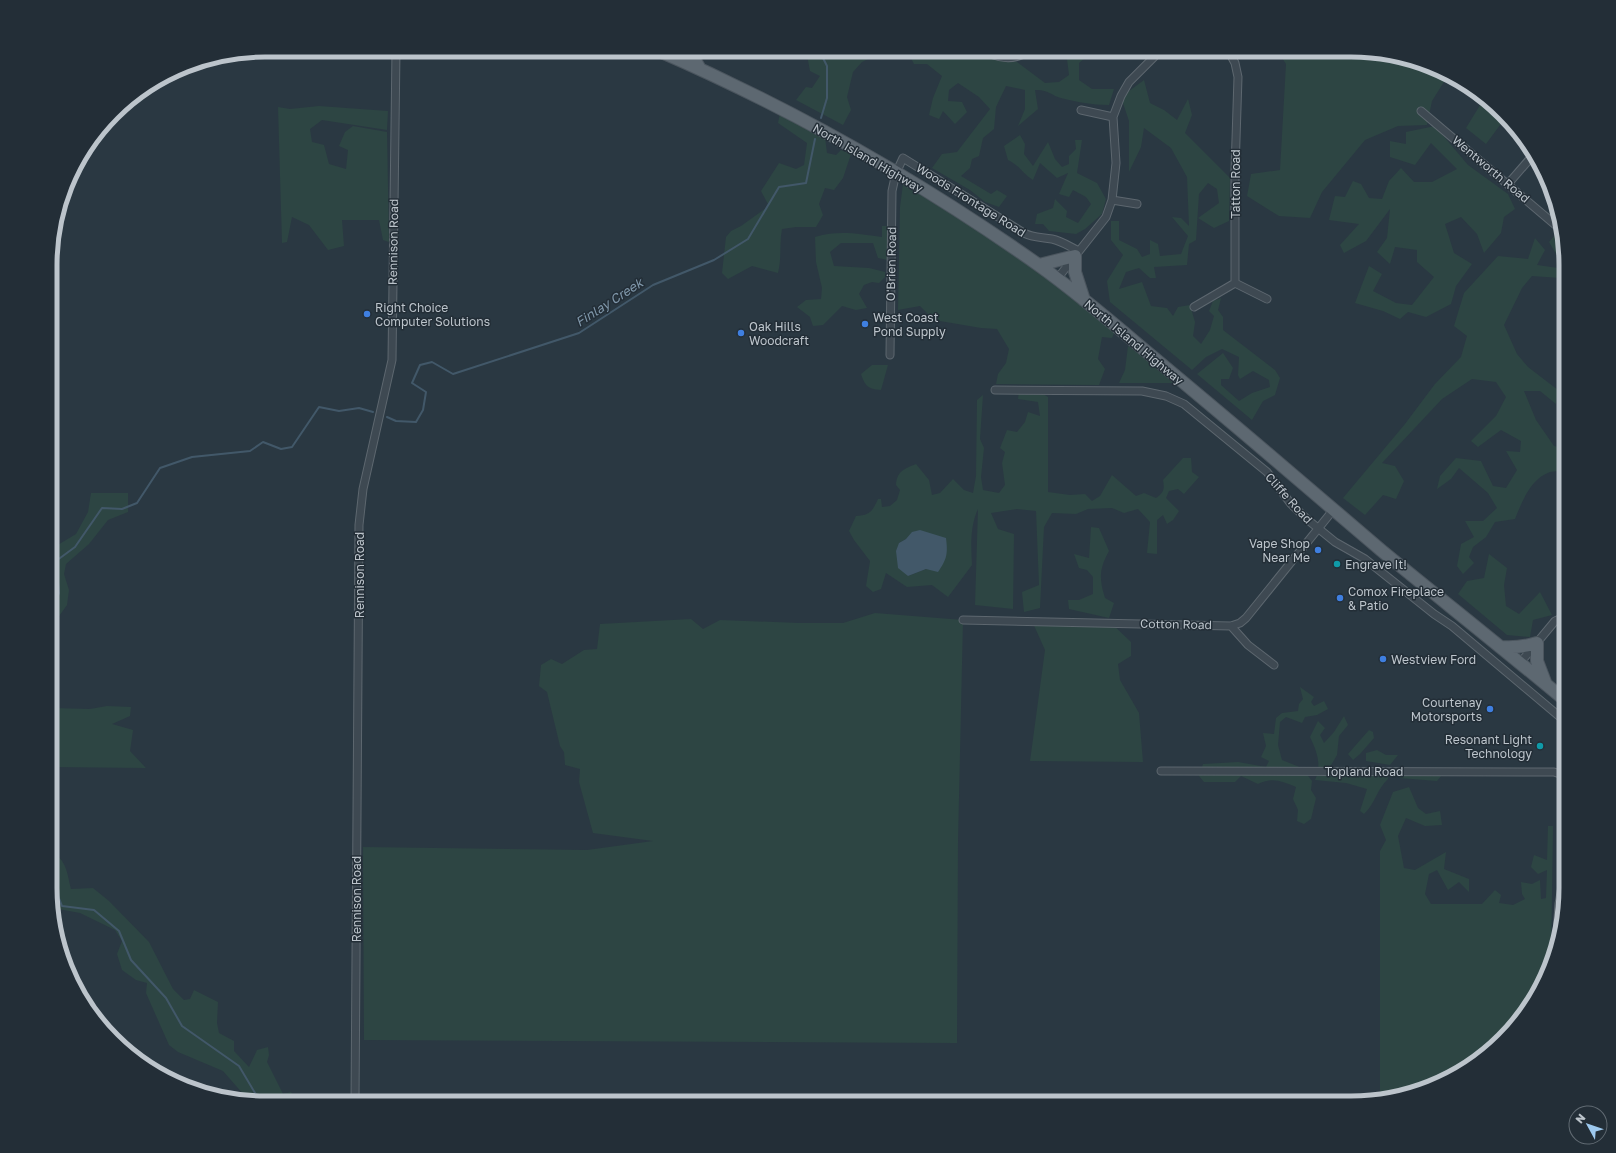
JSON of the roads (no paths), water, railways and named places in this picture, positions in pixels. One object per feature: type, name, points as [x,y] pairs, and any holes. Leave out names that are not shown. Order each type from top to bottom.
[{"type":"main road","name":"North Island Highway","points":[[678,57],[779,108],[896,173],[965,215],[1058,279],[1334,509],[1381,550],[1559,695]]},
{"type":"main road","points":[[692,57],[700,69]]},
{"type":"main road","points":[[1039,266],[1077,254],[1075,272],[1084,300]]},
{"type":"main road","points":[[1501,647],[1526,647],[1537,643],[1537,662],[1547,685]]},
{"type":"street","name":"Rennison Road","points":[[355,1096],[359,525],[363,489],[392,360],[396,57]]},
{"type":"street","points":[[1002,57],[1009,59],[1016,57]]},
{"type":"street","points":[[1058,279],[1106,216],[1112,200],[1116,163],[1113,117],[1121,96],[1129,82],[1154,57]]},
{"type":"street","name":"Tatton Road","points":[[1232,57],[1235,63],[1238,77],[1235,170],[1236,284]]},
{"type":"street","points":[[1081,110],[1113,117]]},
{"type":"street","name":"Wentworth Road","points":[[1421,111],[1555,225]]},
{"type":"street","name":"Woods Frontage Road","points":[[896,173],[903,158],[1031,237],[1052,239],[1063,243],[1077,254]]},
{"type":"street","points":[[1508,184],[1530,159]]},
{"type":"street","name":"O'Brien Road","points":[[890,355],[892,190],[896,173]]},
{"type":"street","points":[[1112,200],[1137,204]]},
{"type":"street","points":[[1194,306],[1236,284],[1267,299]]},
{"type":"street","name":"Cliffe Road","points":[[995,390],[1142,391],[1166,396],[1184,404],[1267,472],[1294,507],[1318,529],[1335,542],[1366,559],[1434,614],[1452,626],[1559,716]]},
{"type":"street","points":[[1274,665],[1248,645],[1231,626],[1240,623],[1246,618],[1334,509]]},
{"type":"street","name":"Cotton Road","points":[[963,620],[1231,626]]},
{"type":"street","points":[[1520,663],[1555,622],[1559,620]]},
{"type":"street","name":"Topland Road","points":[[1161,771],[1554,772],[1559,774]]},
{"type":"water","points":[[920,530],[946,538],[946,556],[938,572],[926,569],[908,576],[898,568],[896,551],[899,543],[906,539],[912,532]]},
{"type":"waterway","name":"Finlay Creek","points":[[821,118],[827,98],[827,66],[822,57]]},
{"type":"waterway","name":"Finlay Creek","points":[[387,417],[396,421],[416,422],[423,410],[426,392],[412,383],[420,365],[432,362],[453,374],[579,333],[653,285],[714,260],[748,239],[779,187],[806,183],[815,139]]},
{"type":"waterway","name":"Finlay Creek","points":[[57,560],[75,547],[102,508],[122,509],[137,503],[160,468],[192,457],[250,451],[263,442],[281,449],[292,447],[319,407],[339,411],[359,408],[373,412]]},
{"type":"waterway","name":"Finlay Creek","points":[[57,572],[59,593],[57,598]]},
{"type":"waterway","name":"Finlay Creek","points":[[57,893],[62,906],[94,910],[119,931],[131,960],[166,998],[182,1026],[239,1066],[257,1096]]},
{"type":"place","name":"Right Choice Computer Solutions","points":[[367,314]]},
{"type":"place","name":"West Coast Pond Supply","points":[[865,324]]},
{"type":"place","name":"Oak Hills Woodcraft","points":[[741,333]]},
{"type":"place","name":"Vape Shop Near Me","points":[[1318,550]]},
{"type":"place","name":"Engrave It!","points":[[1337,564]]},
{"type":"place","name":"Comox Fireplace & Patio","points":[[1340,598]]},
{"type":"place","name":"Westview Ford","points":[[1383,659]]},
{"type":"place","name":"Courtenay Motorsports","points":[[1490,709]]},
{"type":"place","name":"Resonant Light Technology","points":[[1540,746]]}]
